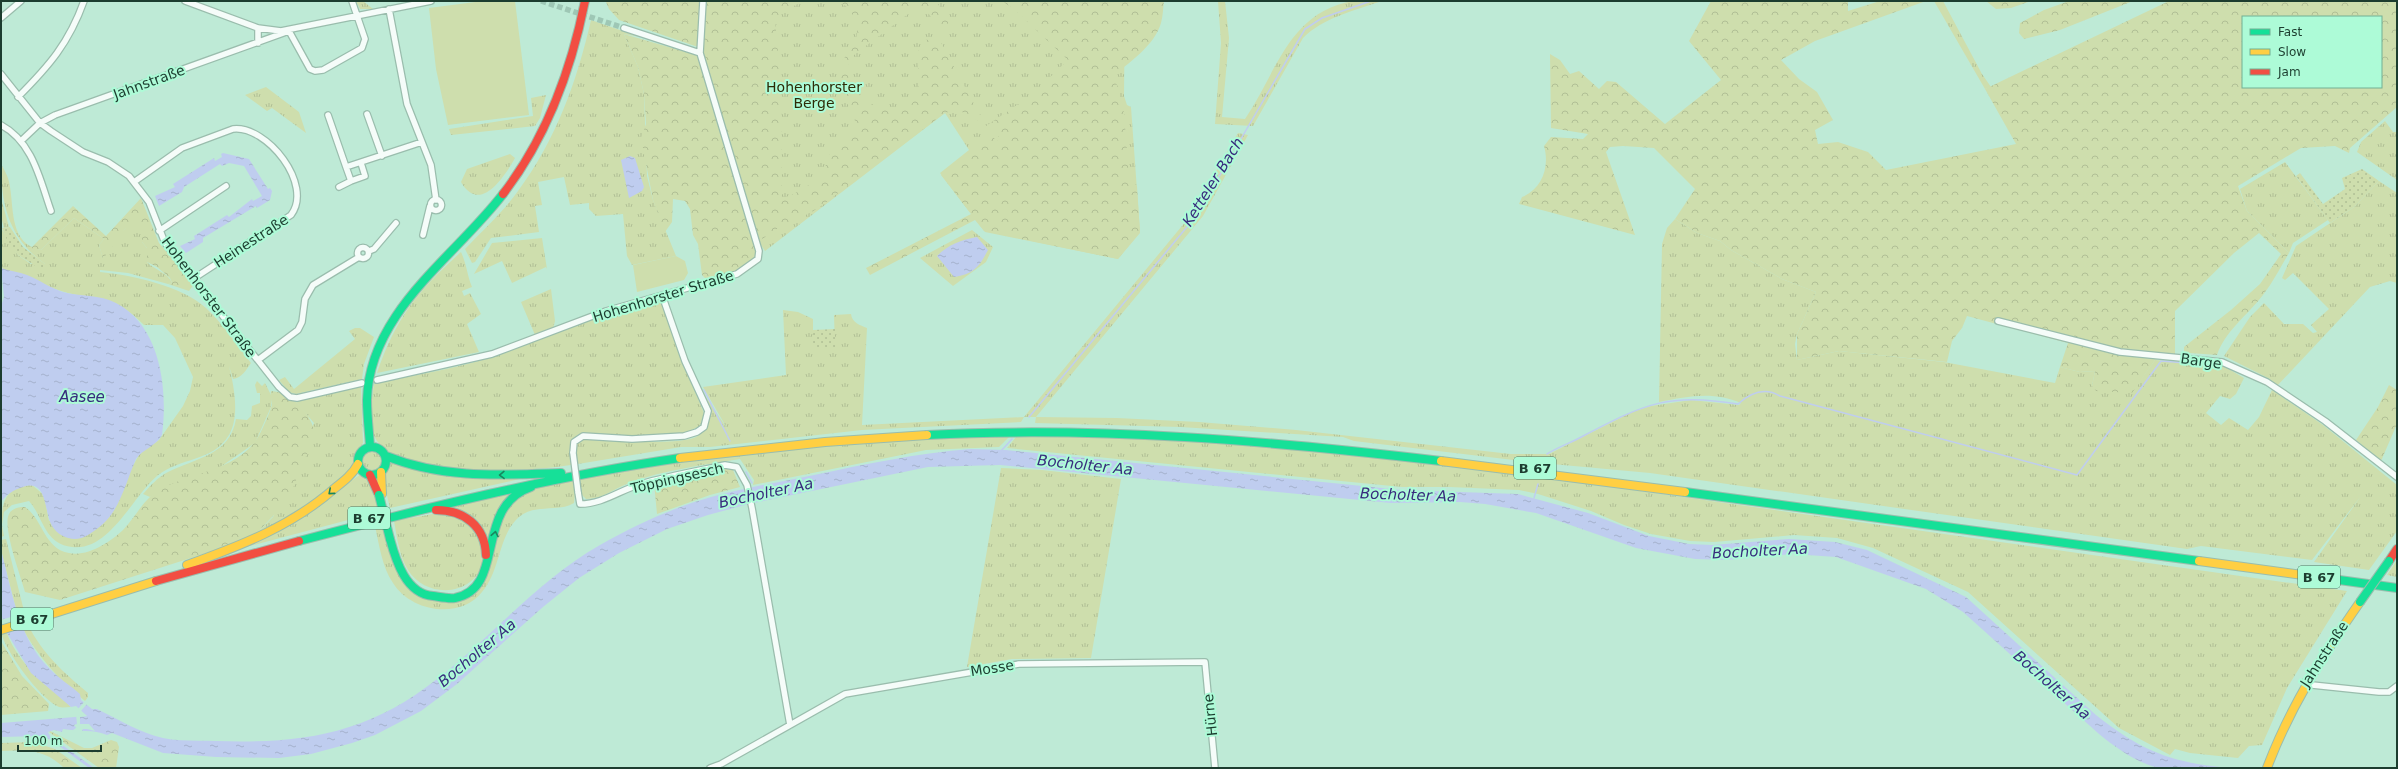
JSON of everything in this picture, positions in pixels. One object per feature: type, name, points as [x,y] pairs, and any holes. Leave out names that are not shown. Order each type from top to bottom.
[{"type":"main road","points":[[370,446],[367,430],[367,395],[373,363],[385,333],[411,294],[483,220],[514,181],[541,138],[562,90],[571,63],[585,1]]},
{"type":"main road","name":"B 67","points":[[172,570],[340,525],[514,483],[636,460],[703,450],[872,433],[1086,428],[1198,432],[1300,439],[1405,451],[2397,583]]},
{"type":"main road","name":"B 67","points":[[1,630],[62,606],[231,559],[515,486],[587,473],[748,449],[873,437],[1086,432],[1199,437],[1406,455],[2397,588]]},
{"type":"main road","points":[[370,446],[378,447],[386,456],[386,465],[381,472],[370,475],[362,471],[358,464],[362,450],[370,446]]},
{"type":"main road","name":"B 67","points":[[386,456],[419,467],[480,475],[568,473]]},
{"type":"main road","name":"B 67","points":[[1,625],[242,546],[282,526],[328,495],[354,471],[358,464]]},
{"type":"main road","name":"B 67","points":[[381,472],[381,495],[400,569],[416,590],[438,598],[462,595],[480,582],[485,572],[498,518],[512,496],[537,486],[587,473]]},
{"type":"main road","name":"B 67","points":[[370,475],[381,495]]},
{"type":"main road","name":"B 67","points":[[392,539],[403,567],[418,586],[426,591],[446,594],[459,592],[470,587],[480,576],[485,563],[486,550],[481,533],[474,522],[465,516],[454,511],[441,510],[394,517]]},
{"type":"main road","name":"Jahnstraße","points":[[2267,767],[2280,732],[2305,682],[2397,549]]},
{"type":"street","points":[[1,18],[21,1]]},
{"type":"street","points":[[18,97],[59,53],[69,37],[84,1]]},
{"type":"street","name":"Jahnstraße","points":[[185,1],[258,28],[289,31]]},
{"type":"street","points":[[289,31],[310,69],[315,71],[323,70],[362,48],[365,44],[365,39],[352,1]]},
{"type":"street","name":"Jahnstraße","points":[[21,141],[40,123],[55,115],[289,31],[357,15],[431,1]]},
{"type":"street","name":"Hohenhorster Straße","points":[[377,380],[480,358],[606,311],[737,274],[755,263],[759,255],[700,53],[703,1]]},
{"type":"street","points":[[389,9],[407,104],[431,165],[436,200]]},
{"type":"street","points":[[258,28],[258,43]]},
{"type":"street","points":[[624,28],[700,53]]},
{"type":"street","name":"Hohenhorster Straße","points":[[1,74],[40,123],[73,146],[123,171],[134,182],[149,202],[159,231],[165,243],[290,398],[297,398],[362,383]]},
{"type":"street","points":[[367,114],[382,156]]},
{"type":"street","points":[[328,115],[351,181]]},
{"type":"street","points":[[1,125],[21,141],[31,155],[51,211]]},
{"type":"street","name":"Heinestraße","points":[[134,182],[182,148],[233,129],[242,128],[249,130],[278,152],[286,161],[296,185],[299,199],[298,207],[291,215],[193,279]]},
{"type":"street","points":[[346,167],[422,142]]},
{"type":"street","points":[[339,187],[365,176],[361,163]]},
{"type":"street","points":[[159,231],[226,186]]},
{"type":"street","points":[[423,235],[430,206],[436,200]]},
{"type":"street","points":[[430,206],[434,211],[440,209],[441,202],[436,200]]},
{"type":"street","points":[[258,360],[298,330],[302,322],[305,299],[313,285],[359,257],[366,258],[369,251],[374,249],[396,223]]},
{"type":"street","points":[[359,257],[358,253],[360,248],[366,248],[369,251]]},
{"type":"street","name":"Töppingsesch","points":[[662,295],[685,361],[708,412],[704,427],[691,435],[671,437],[632,439],[583,436],[574,442],[573,453],[580,504],[587,504],[605,499],[640,484],[725,465],[737,467],[747,485],[752,508],[790,725]]},
{"type":"street","name":"Barge","points":[[1998,321],[2120,352],[2222,362],[2267,382],[2325,421],[2397,477]]},
{"type":"street","name":"Mosse","points":[[790,725],[845,694],[1011,665],[1205,662]]},
{"type":"street","name":"Hürne","points":[[1205,662],[1215,768]]},
{"type":"street","points":[[2305,682],[2312,685],[2380,692],[2389,692],[2397,686]]},
{"type":"street","points":[[710,768],[721,764],[790,725]]},
{"type":"green space","points":[[356,1],[363,1],[373,9],[360,9]]},
{"type":"green space","points":[[483,1],[515,1],[529,115],[448,125],[436,69],[429,8]]},
{"type":"green space","points":[[701,1],[698,47],[619,20],[609,9],[606,2]]},
{"type":"green space","name":"Hohenhorster Berge","points":[[705,1],[1125,1],[1124,96],[1127,105],[1131,107],[1140,232],[1118,259],[984,231],[940,173],[969,150],[945,113],[765,251],[759,242],[707,70]]},
{"type":"green space","name":"Hohenhorster Berge","points":[[706,1],[803,1],[781,13],[775,20],[781,83],[782,198],[798,192],[820,176],[831,151],[852,133],[857,126],[843,90],[839,70],[841,63],[856,40],[857,27],[852,14],[844,4],[838,1],[935,1],[948,16],[949,22],[946,27],[937,28],[930,15],[923,10],[912,11],[854,55],[848,66],[848,77],[853,88],[872,104],[897,110],[908,107],[915,100],[918,91],[918,55],[920,47],[925,40],[934,39],[940,41],[986,126],[1030,96],[1068,60],[1015,10],[1002,1],[1164,1],[1161,23],[1153,39],[1140,53],[1111,77],[1120,89],[1120,106],[1124,112],[1129,178],[1137,186],[1140,233],[1118,259],[985,232],[975,220],[870,275],[866,268],[971,214],[941,175],[991,136],[999,142],[1005,140],[970,115],[954,111],[945,113],[817,209],[786,225],[782,222],[779,224],[776,231],[760,240],[754,230],[702,52]]},
{"type":"green space","points":[[1218,1],[1225,1],[1229,38],[1222,117],[1245,119],[1287,46],[1299,30],[1314,17],[1332,7],[1354,1],[1382,1],[1340,15],[1320,25],[1303,38],[1253,126],[1215,124],[1221,43]]},
{"type":"green space","points":[[1711,1],[1848,1],[1848,11],[1880,1],[1926,1],[1815,41],[1781,60],[1799,79],[1817,92],[1833,120],[1815,130],[1818,144],[1838,142],[1868,152],[1886,170],[2016,144],[1985,89],[2169,1],[2397,1],[2397,107],[2350,148],[2349,153],[2335,146],[2301,148],[2238,186],[2247,211],[2289,253],[2267,289],[2230,332],[2220,347],[2217,355],[2190,353],[2190,356],[2184,355],[2184,347],[2231,310],[2260,284],[2281,254],[2259,233],[2234,253],[2175,311],[2175,355],[2155,360],[2132,393],[2096,391],[2092,386],[2095,371],[2080,372],[2060,367],[2068,343],[1967,316],[1962,328],[1952,341],[1947,362],[1839,351],[1797,360],[1797,334],[1816,292],[1782,279],[1731,250],[1720,241],[1697,233],[1675,219],[1695,189],[1654,148],[1623,146],[1610,147],[1606,152],[1635,235],[1519,204],[1522,197],[1535,189],[1543,176],[1546,162],[1544,146],[1551,137],[1583,139],[1588,134],[1551,128],[1550,54],[1560,60],[1570,74],[1579,71],[1599,89],[1607,81],[1616,82],[1665,124],[1721,80],[1689,41]]},
{"type":"green space","points":[[1934,1],[1943,1],[1982,74],[1991,87],[1985,89]]},
{"type":"green space","points":[[1986,1],[2031,1],[2011,8],[1996,9]]},
{"type":"green space","points":[[2069,1],[2133,1],[2060,30],[2024,39],[2019,33],[2020,23],[2044,10]]},
{"type":"green space","points":[[591,20],[640,37],[624,34],[638,67],[644,94],[647,176],[653,200],[676,256],[632,265],[627,256],[623,214],[596,216],[589,209],[589,203],[570,205],[564,177],[538,182],[542,205],[535,206],[539,232],[491,238],[475,262],[472,263],[465,249],[512,199],[531,172],[554,131],[572,87]]},
{"type":"green space","points":[[624,34],[696,55],[700,59],[750,231],[757,246],[755,259],[737,272],[707,280],[702,275],[698,244],[693,235],[690,209],[685,201],[673,199],[672,222],[665,232],[653,200],[641,138],[646,124],[644,94],[638,67]]},
{"type":"green space","points":[[266,87],[299,112],[306,133],[272,108],[267,111],[245,95]]},
{"type":"green space","points":[[546,95],[540,118],[535,126],[451,135],[449,129],[533,116],[531,98]]},
{"type":"green space","points":[[2385,121],[2393,132],[2397,132],[2397,180],[2357,152],[2361,142]]},
{"type":"green space","points":[[1238,133],[1248,135],[1203,216],[1036,417],[1024,417],[1191,215]]},
{"type":"green space","points":[[510,154],[515,158],[511,166],[499,182],[484,194],[476,195],[468,191],[461,182],[467,169]]},
{"type":"green space","points":[[2285,162],[2328,220],[2293,243],[2289,253],[2247,211],[2240,189]]},
{"type":"green space","points":[[1,164],[7,175],[15,225],[24,241],[31,247],[41,250],[74,218],[104,239],[99,245],[103,258],[125,229],[136,221],[142,221],[142,242],[147,248],[147,262],[167,276],[172,283],[168,284],[128,273],[100,270],[100,272],[127,276],[156,283],[196,300],[218,321],[251,363],[241,375],[233,379],[229,366],[233,383],[235,410],[229,435],[222,444],[205,455],[176,465],[157,476],[109,532],[98,541],[85,546],[72,547],[63,545],[56,541],[50,536],[29,501],[12,505],[4,512],[2,525],[4,536],[1,537],[2,509],[8,495],[21,486],[32,485],[44,495],[49,521],[129,473],[140,453],[159,440],[183,406],[190,391],[193,377],[175,338],[163,325],[144,325],[132,314],[112,302],[55,289],[1,268],[1,228],[18,255],[31,264],[45,264],[23,244],[10,221],[3,194]]},
{"type":"green space","points":[[2362,169],[2379,181],[2354,207],[2330,223],[2296,176],[2300,173],[2323,204],[2345,189],[2342,178]]},
{"type":"green space","points":[[2379,181],[2397,193],[2397,283],[2390,281],[2370,287],[2277,386],[2269,381],[2270,379],[2224,356],[2250,317],[2264,303],[2284,324],[2303,324],[2313,333],[2317,332],[2311,325],[2329,309],[2293,273],[2285,280],[2282,278],[2296,246],[2354,207]]},
{"type":"green space","points":[[1,198],[9,227],[4,228],[1,217]]},
{"type":"green space","points":[[141,198],[159,243],[194,284],[189,291],[168,284],[172,283],[170,278],[157,267],[147,262],[147,248],[142,242],[142,224],[139,221],[125,229],[103,259],[99,245],[104,239],[74,218],[41,250],[31,248],[73,206],[106,236]]},
{"type":"green space","points":[[1675,219],[1697,233],[1720,241],[1731,250],[1782,279],[1816,292],[1797,334],[1795,344],[1797,360],[1839,351],[1944,362],[2055,383],[2060,367],[2080,372],[2095,371],[2092,386],[2132,392],[2155,360],[2222,365],[2244,378],[2236,394],[2230,399],[2220,396],[2206,413],[2221,425],[2229,418],[2248,430],[2259,417],[2272,390],[2323,425],[2397,485],[2397,531],[2369,570],[2314,562],[2361,496],[2312,560],[2201,546],[2187,549],[1650,473],[1530,462],[1354,441],[1343,437],[1180,427],[1035,423],[1036,417],[1117,418],[1199,422],[1296,430],[1511,454],[1549,454],[1632,412],[1651,406],[1691,400],[1739,405],[1741,403],[1731,399],[1711,396],[1680,398],[1659,402],[1662,244],[1667,228]]},
{"type":"green space","points":[[10,227],[23,247],[45,264],[42,270],[18,255],[8,242],[2,228]]},
{"type":"green space","points":[[972,230],[993,247],[986,262],[953,286],[920,258]]},
{"type":"green space","points":[[542,238],[547,269],[546,267],[512,283],[502,261],[474,274],[492,243]]},
{"type":"green space","points":[[461,252],[472,287],[462,291],[464,296],[470,293],[481,314],[467,324],[479,352],[377,373],[392,336],[410,306],[432,279]]},
{"type":"green space","points":[[676,256],[685,261],[688,273],[684,280],[637,292],[633,265]]},
{"type":"green space","points":[[551,289],[555,321],[553,329],[535,335],[521,302]]},
{"type":"green space","points":[[661,299],[680,355],[704,413],[700,426],[685,433],[625,437],[579,434],[571,442],[571,465],[498,470],[468,470],[439,467],[412,461],[391,453],[377,441],[374,435],[371,413],[374,384],[456,367],[488,358],[601,315],[641,303]]},
{"type":"green space","points":[[783,310],[798,312],[813,319],[813,347],[835,348],[834,315],[851,314],[855,322],[867,328],[862,425],[1024,417],[1021,422],[862,430],[710,447],[681,447],[578,464],[575,448],[578,441],[585,438],[658,442],[687,440],[696,437],[705,428],[710,417],[709,407],[702,391],[728,430],[703,387],[786,375]]},
{"type":"green space","points":[[355,328],[360,328],[374,337],[364,364],[362,379],[296,394],[289,392],[279,380],[285,377],[294,389],[355,339],[349,331]]},
{"type":"green space","points":[[835,329],[835,348],[813,348],[813,330]]},
{"type":"green space","points":[[257,381],[262,386],[265,383],[272,397],[271,407],[255,443],[216,470],[170,486],[150,497],[143,494],[164,474],[200,459],[219,448],[233,431],[236,419],[247,420],[251,416],[252,406],[260,403],[260,393],[257,393],[255,385]]},
{"type":"green space","points":[[2389,385],[2397,390],[2397,424],[2381,461],[2356,440],[2378,407]]},
{"type":"green space","points":[[361,387],[363,443],[360,446],[353,468],[334,487],[322,496],[257,533],[273,517],[314,423],[295,401]]},
{"type":"green space","points":[[271,391],[286,395],[300,406],[310,419],[315,434],[288,500],[257,533],[222,548],[60,600],[25,592],[8,530],[9,514],[12,510],[25,507],[31,512],[54,546],[61,550],[76,554],[98,548],[123,530],[146,501],[162,489],[217,468],[243,454],[254,443],[264,425],[272,405]]},
{"type":"green space","points":[[1010,436],[999,447],[926,450],[753,485],[754,480],[740,459],[684,468],[642,478],[623,485],[603,496],[592,499],[586,499],[582,495],[580,479],[738,453],[900,439]]},
{"type":"green space","points":[[1016,437],[1172,437],[1429,461],[2347,591],[2287,688],[2262,745],[2249,746],[2238,758],[2190,753],[2175,749],[2170,755],[2119,728],[1968,592],[1873,548],[1837,538],[1794,535],[1714,542],[1690,541],[1651,534],[1624,525],[1591,511],[1538,494],[1519,490],[1449,487],[1402,487],[1007,448]]},
{"type":"green space","points":[[372,449],[380,452],[383,460],[380,468],[372,471],[364,468],[361,460],[364,452]]},
{"type":"green space","points":[[390,462],[520,479],[390,508],[383,479]]},
{"type":"green space","points":[[728,468],[733,470],[740,487],[710,495],[657,514],[654,483]]},
{"type":"green space","points":[[1001,468],[1042,470],[1121,479],[1091,658],[1012,659],[967,667]]},
{"type":"green space","points":[[360,475],[366,477],[374,488],[378,512],[246,547]]},
{"type":"green space","points":[[573,480],[575,494],[574,503],[568,506],[533,510],[519,517],[512,524],[503,543],[493,574],[482,592],[473,601],[449,609],[436,609],[423,606],[411,601],[401,593],[389,577],[381,555],[375,526],[381,524],[398,572],[436,601],[453,601],[475,589],[506,506],[525,491]]},
{"type":"green space","points":[[514,492],[489,546],[484,532],[440,508],[465,500]]},
{"type":"green space","points":[[444,512],[456,515],[471,524],[478,534],[484,555],[480,570],[473,580],[463,586],[451,590],[439,590],[427,587],[417,580],[408,570],[400,553],[394,521]]},
{"type":"green space","points":[[6,539],[24,611],[17,613],[1,550],[1,540]]},
{"type":"green space","points":[[2397,560],[2397,577],[2387,575]]},
{"type":"green space","points":[[1,614],[12,644],[28,667],[71,707],[59,707],[52,703],[25,674],[9,651],[4,640],[1,632]]},
{"type":"green space","points":[[28,625],[40,645],[54,662],[88,693],[88,697],[85,701],[66,685],[42,658],[22,627]]},
{"type":"green space","points":[[1,641],[22,676],[49,704],[48,711],[1,715]]},
{"type":"green space","points":[[50,731],[84,748],[92,748],[111,740],[117,742],[119,747],[116,768],[99,768],[49,732]]},
{"type":"green space","points":[[33,742],[55,749],[82,768],[64,768],[50,757],[35,752],[1,751],[1,743]]},
{"type":"water","points":[[223,153],[249,159],[268,189],[270,188],[272,191],[270,200],[257,208],[256,206],[203,238],[203,242],[186,253],[180,246],[195,239],[194,236],[227,215],[229,217],[252,199],[253,201],[262,196],[244,166],[229,163],[222,166],[220,164],[184,187],[182,192],[159,206],[155,196],[175,187],[173,184],[214,158],[215,161],[222,157],[221,154]]},
{"type":"water","points":[[630,156],[635,158],[644,187],[642,191],[629,198],[621,160]]},
{"type":"water","points":[[977,237],[988,250],[985,256],[979,265],[971,272],[954,277],[937,256],[946,248],[956,243]]},
{"type":"water","name":"Aasee","points":[[1,268],[27,275],[63,292],[103,298],[116,303],[131,313],[143,327],[152,343],[158,361],[164,399],[162,435],[136,459],[116,508],[110,516],[94,531],[80,538],[72,539],[65,537],[54,529],[49,520],[44,498],[37,487],[31,486],[16,489],[1,502],[1,306],[4,297]]},
{"type":"water","name":"Bocholter Aa","points":[[971,449],[1006,450],[1402,490],[1518,494],[1588,513],[1649,536],[1689,544],[1712,545],[1789,539],[1835,542],[1867,550],[1966,597],[2096,715],[2128,738],[2174,759],[2209,766],[2230,768],[2162,768],[2155,767],[2132,757],[2118,749],[2099,734],[1963,612],[1926,589],[1836,557],[1793,554],[1726,560],[1695,559],[1636,548],[1536,513],[1485,504],[1460,502],[1391,503],[1000,465],[928,467],[749,504],[708,515],[667,529],[619,553],[579,578],[543,607],[457,684],[421,711],[375,735],[352,743],[311,754],[279,758],[216,757],[163,753],[112,733],[107,735],[97,732],[63,729],[62,732],[54,730],[48,732],[50,736],[94,768],[89,768],[51,740],[41,736],[1,737],[1,723],[87,716],[76,706],[71,707],[31,673],[7,633],[1,614],[1,550],[13,597],[23,628],[38,656],[56,675],[80,694],[81,700],[92,709],[97,709],[146,733],[169,739],[247,741],[306,737],[333,732],[359,724],[411,698],[458,662],[536,591],[577,559],[600,545],[654,518],[696,501],[736,491],[873,463]],"holes":[[[88,724],[91,729],[77,729],[74,725]]]},
{"type":"pier","points":[[20,614],[23,625],[5,632],[1,620]]},
{"type":"pier","points":[[84,702],[87,704],[81,711],[87,716],[80,717],[80,724],[89,724],[95,731],[83,728],[81,734],[75,733],[72,731],[77,727],[74,725],[77,724],[76,715],[83,715],[77,710]]},
{"type":"waterway","name":"Ketteler Bach","points":[[1029,417],[1196,216],[1305,29],[1322,18],[1371,1]]},
{"type":"waterway","points":[[1547,454],[1625,415],[1658,403],[1694,400],[1738,404],[1758,392],[1769,392],[2077,475],[2161,361],[2188,363]]},
{"type":"waterway","points":[[704,390],[730,441]]},
{"type":"waterway","points":[[1001,451],[1012,439]]},
{"type":"waterway","name":"Bocholter Aa","points":[[746,472],[752,483]]},
{"type":"waterway","points":[[1534,498],[1538,484]]},
{"type":"waterway","points":[[726,768],[734,768]]},
{"type":"tunnel","points":[[541,1],[624,28]]},
{"type":"traffic: fast","points":[[370,446],[367,400],[371,369],[382,340],[398,313],[417,288],[483,218],[503,194]]},
{"type":"traffic: fast","points":[[927,435],[1056,432],[1185,437],[1313,447],[1441,461]]},
{"type":"traffic: fast","points":[[372,447],[378,448],[382,451],[385,455],[386,461],[385,467],[382,471],[378,474],[372,475],[366,474],[362,471],[359,467],[358,461],[359,455],[362,451],[366,448],[372,447]]},
{"type":"traffic: fast","points":[[386,456],[429,469],[451,472],[494,475],[561,473]]},
{"type":"traffic: fast","points":[[299,541],[488,494],[583,474],[680,458]]},
{"type":"traffic: fast","points":[[390,539],[395,557],[409,583],[424,594],[455,598],[471,591],[481,579],[487,564],[495,528],[502,511],[513,497],[531,487]]},
{"type":"traffic: fast","points":[[1685,492],[2199,561]]},
{"type":"traffic: fast","points":[[379,495],[390,539]]},
{"type":"traffic: fast","points":[[2360,602],[2389,561]]},
{"type":"traffic: fast","points":[[2332,579],[2397,588]]},
{"type":"traffic: slow","points":[[680,458],[825,442],[927,435]]},
{"type":"traffic: slow","points":[[1441,461],[1685,492]]},
{"type":"traffic: slow","points":[[187,565],[265,534],[283,524],[318,501],[348,477],[358,464]]},
{"type":"traffic: slow","points":[[381,472],[382,494]]},
{"type":"traffic: slow","points":[[2199,561],[2332,579]]},
{"type":"traffic: slow","points":[[1,630],[156,581]]},
{"type":"traffic: slow","points":[[2267,768],[2286,724],[2308,682],[2360,602]]},
{"type":"traffic: jam","points":[[503,194],[519,172],[545,126],[565,78],[585,1]]},
{"type":"traffic: jam","points":[[370,475],[378,493]]},
{"type":"traffic: jam","points":[[436,510],[455,513],[471,522],[482,536],[486,555]]},
{"type":"traffic: jam","points":[[156,581],[299,541]]},
{"type":"traffic: jam","points":[[2389,561],[2397,549]]}]
